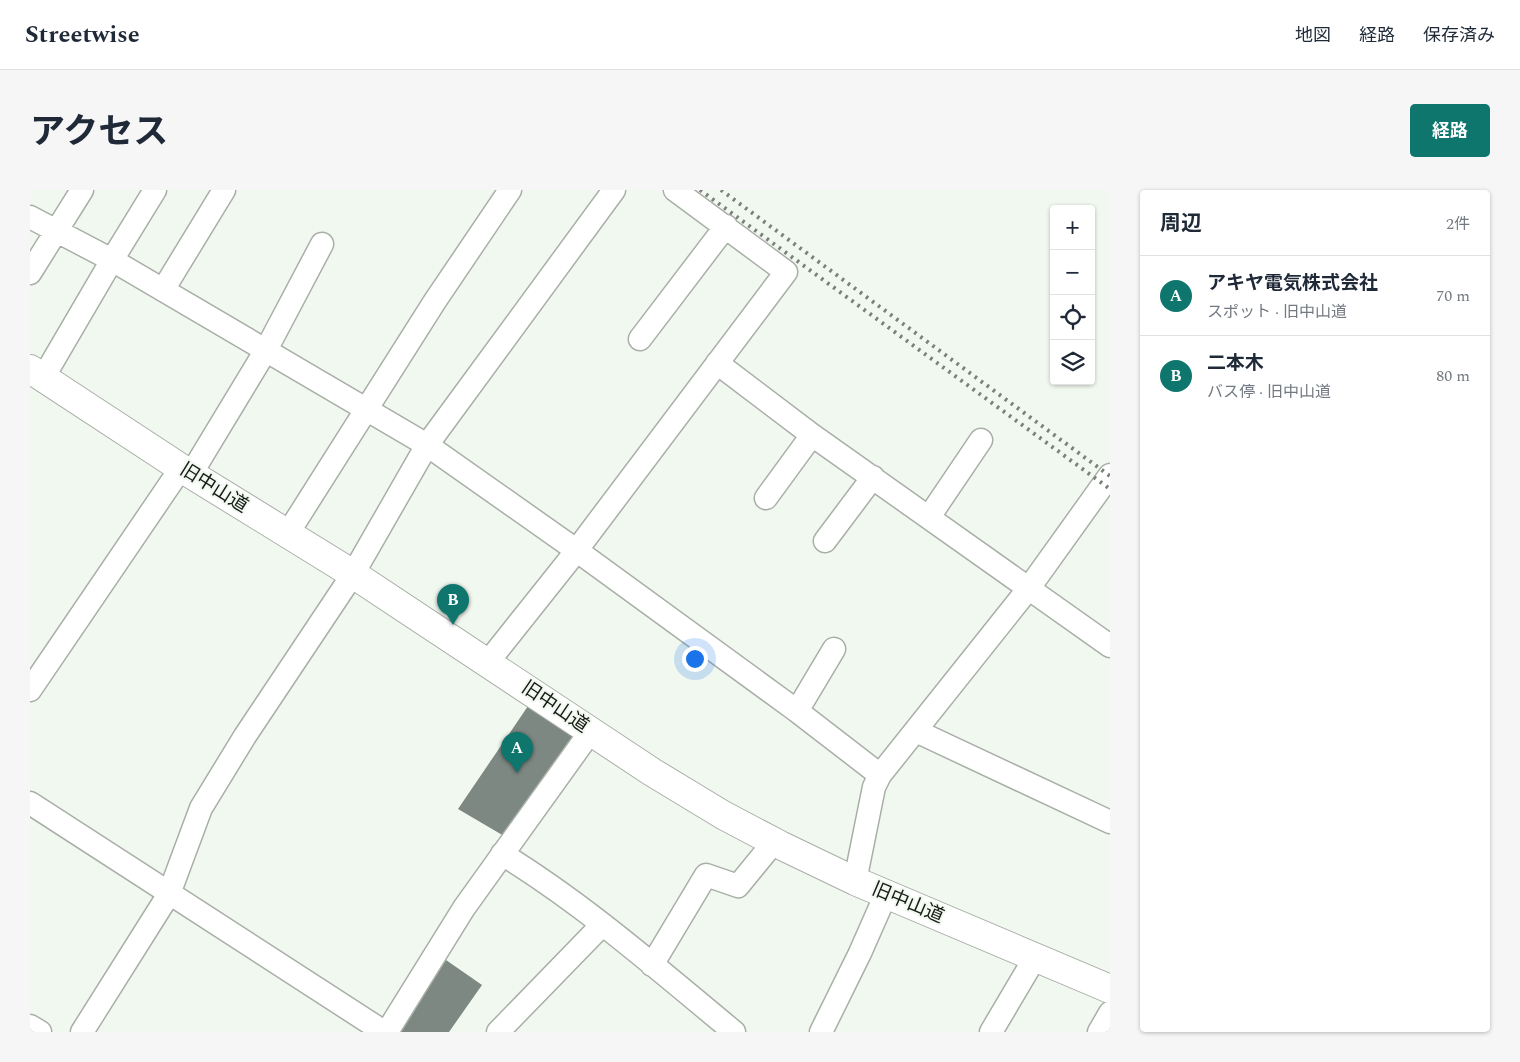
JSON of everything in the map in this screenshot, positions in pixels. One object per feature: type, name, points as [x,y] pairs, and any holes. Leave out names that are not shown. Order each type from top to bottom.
[{"type":"main road","name":"旧中山道","points":[[37,374],[186,471],[353,574],[691,796],[774,842],[855,881],[1036,956],[1110,989]]},
{"type":"street","points":[[30,273],[82,190]]},
{"type":"street","points":[[37,374],[112,260],[155,190]]},
{"type":"street","points":[[163,290],[224,190]]},
{"type":"street","points":[[288,534],[436,301],[510,190]]},
{"type":"street","points":[[82,1032],[169,894],[202,808],[245,736],[353,574],[427,445],[614,190]]},
{"type":"street","points":[[488,662],[576,550],[786,272],[675,190]]},
{"type":"street","points":[[30,217],[112,260],[427,445],[576,550],[797,711],[880,775]]},
{"type":"street","points":[[640,339],[726,226]]},
{"type":"street","points":[[30,690],[186,471],[266,350],[322,244]]},
{"type":"street","points":[[717,363],[812,435],[1110,646]]},
{"type":"street","points":[[766,498],[812,435]]},
{"type":"street","points":[[929,517],[981,440]]},
{"type":"street","points":[[855,881],[874,788],[880,775],[1029,588],[1110,475]]},
{"type":"street","points":[[825,541],[873,477]]},
{"type":"street","points":[[797,711],[834,649]]},
{"type":"street","points":[[30,803],[386,1032],[464,908],[591,731]]},
{"type":"street","points":[[916,731],[1110,822]]},
{"type":"street","points":[[652,965],[706,875],[738,886],[774,842]]},
{"type":"street","points":[[502,854],[531,872],[602,925],[734,1032]]},
{"type":"street","points":[[821,1032],[860,953],[886,894]]},
{"type":"street","points":[[498,1032],[602,925]]},
{"type":"street","points":[[991,1032],[1036,956]]},
{"type":"street","points":[[1099,1032],[1110,1013]]},
{"type":"street","points":[[30,1026],[40,1032]]},
{"type":"building","points":[[528,706],[579,737],[504,836],[458,809]]},
{"type":"building","points":[[446,960],[482,985],[449,1032],[401,1032],[397,1029]]},
{"type":"railway","points":[[700,190],[1110,489]]},
{"type":"railway","points":[[721,190],[1110,476]]},
{"type":"place","name":"二本木","points":[[453,625]]},
{"type":"place","name":"アキヤ電気株式会社","points":[[517,773]]}]
